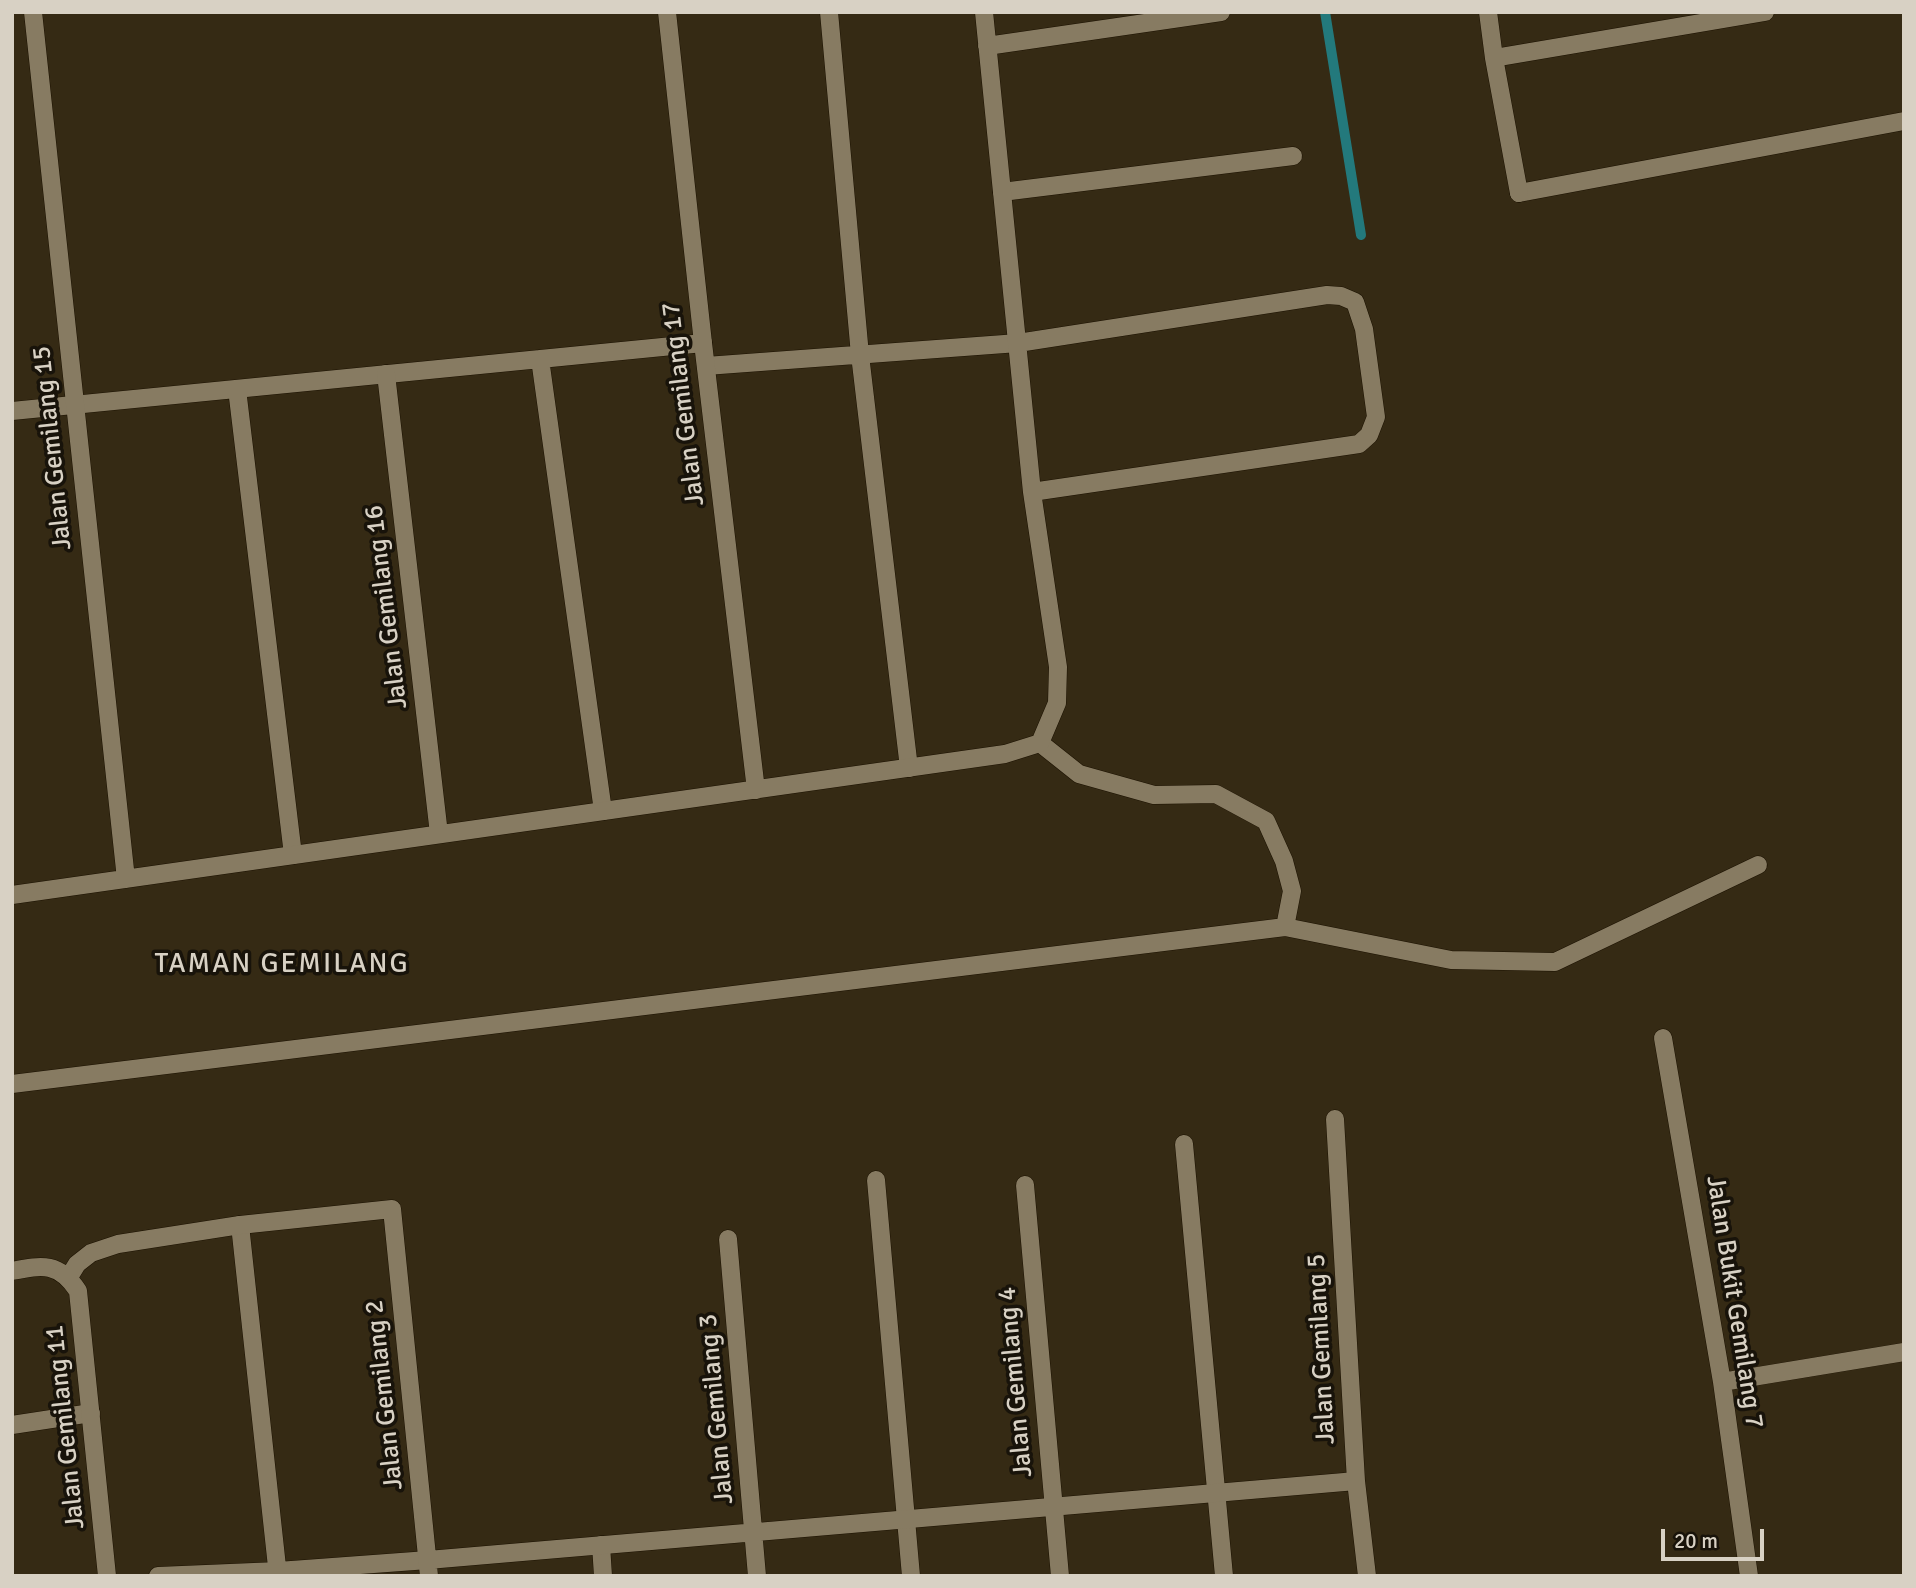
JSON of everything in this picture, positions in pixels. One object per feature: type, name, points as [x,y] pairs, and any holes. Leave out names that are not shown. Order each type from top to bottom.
[{"type":"street","name":"Jalan Gemilang 15","points":[[33,12],[126,879]]},
{"type":"street","name":"Jalan Gemilang 17","points":[[667,12],[756,790]]},
{"type":"street","points":[[829,12],[860,355],[909,768]]},
{"type":"street","points":[[984,12],[1032,492],[1058,667],[1056,702],[1040,743]]},
{"type":"street","points":[[988,46],[1221,12]]},
{"type":"street","points":[[1488,12],[1519,193],[1904,121]]},
{"type":"street","points":[[1494,58],[1765,12]]},
{"type":"street","points":[[1002,192],[1293,156]]},
{"type":"street","points":[[706,366],[1018,343],[1327,295],[1342,296],[1354,302],[1364,330],[1376,417],[1369,435],[1359,444],[1032,492]]},
{"type":"street","points":[[12,411],[703,343]]},
{"type":"street","points":[[540,359],[603,811]]},
{"type":"street","name":"Jalan Gemilang 16","points":[[386,374],[439,834]]},
{"type":"street","points":[[237,389],[293,855]]},
{"type":"street","points":[[12,895],[1006,754],[1040,743]]},
{"type":"street","points":[[1040,743],[1079,774],[1154,795],[1216,794],[1266,821],[1284,861],[1292,891],[1285,927]]},
{"type":"street","points":[[12,1084],[1285,927],[1451,960],[1555,962],[1758,865]]},
{"type":"street","name":"Jalan Bukit Gemilang 7","points":[[1663,1038],[1722,1382],[1749,1576]]},
{"type":"street","name":"Jalan Gemilang 5","points":[[1335,1119],[1356,1481],[1367,1576]]},
{"type":"street","points":[[1184,1144],[1224,1576]]},
{"type":"street","points":[[876,1180],[911,1576]]},
{"type":"street","name":"Jalan Gemilang 4","points":[[1025,1185],[1060,1576]]},
{"type":"street","name":"Jalan Gemilang 2","points":[[240,1225],[392,1209],[428,1568]]},
{"type":"street","points":[[12,1270],[42,1265],[69,1277],[77,1264],[91,1253],[118,1244],[240,1225],[278,1573]]},
{"type":"street","name":"Jalan Gemilang 3","points":[[728,1239],[757,1576]]},
{"type":"street","name":"Jalan Gemilang 11","points":[[69,1277],[78,1290],[81,1306],[107,1576]]},
{"type":"street","points":[[1722,1382],[1904,1352]]},
{"type":"street","points":[[12,1425],[91,1413]]},
{"type":"street","points":[[158,1576],[428,1568],[601,1545],[1356,1481]]},
{"type":"street","points":[[601,1545],[603,1576]]},
{"type":"waterway","points":[[1325,12],[1361,235]]},
{"type":"district","name":"TAMAN GEMILANG","points":[[282,965]]}]
